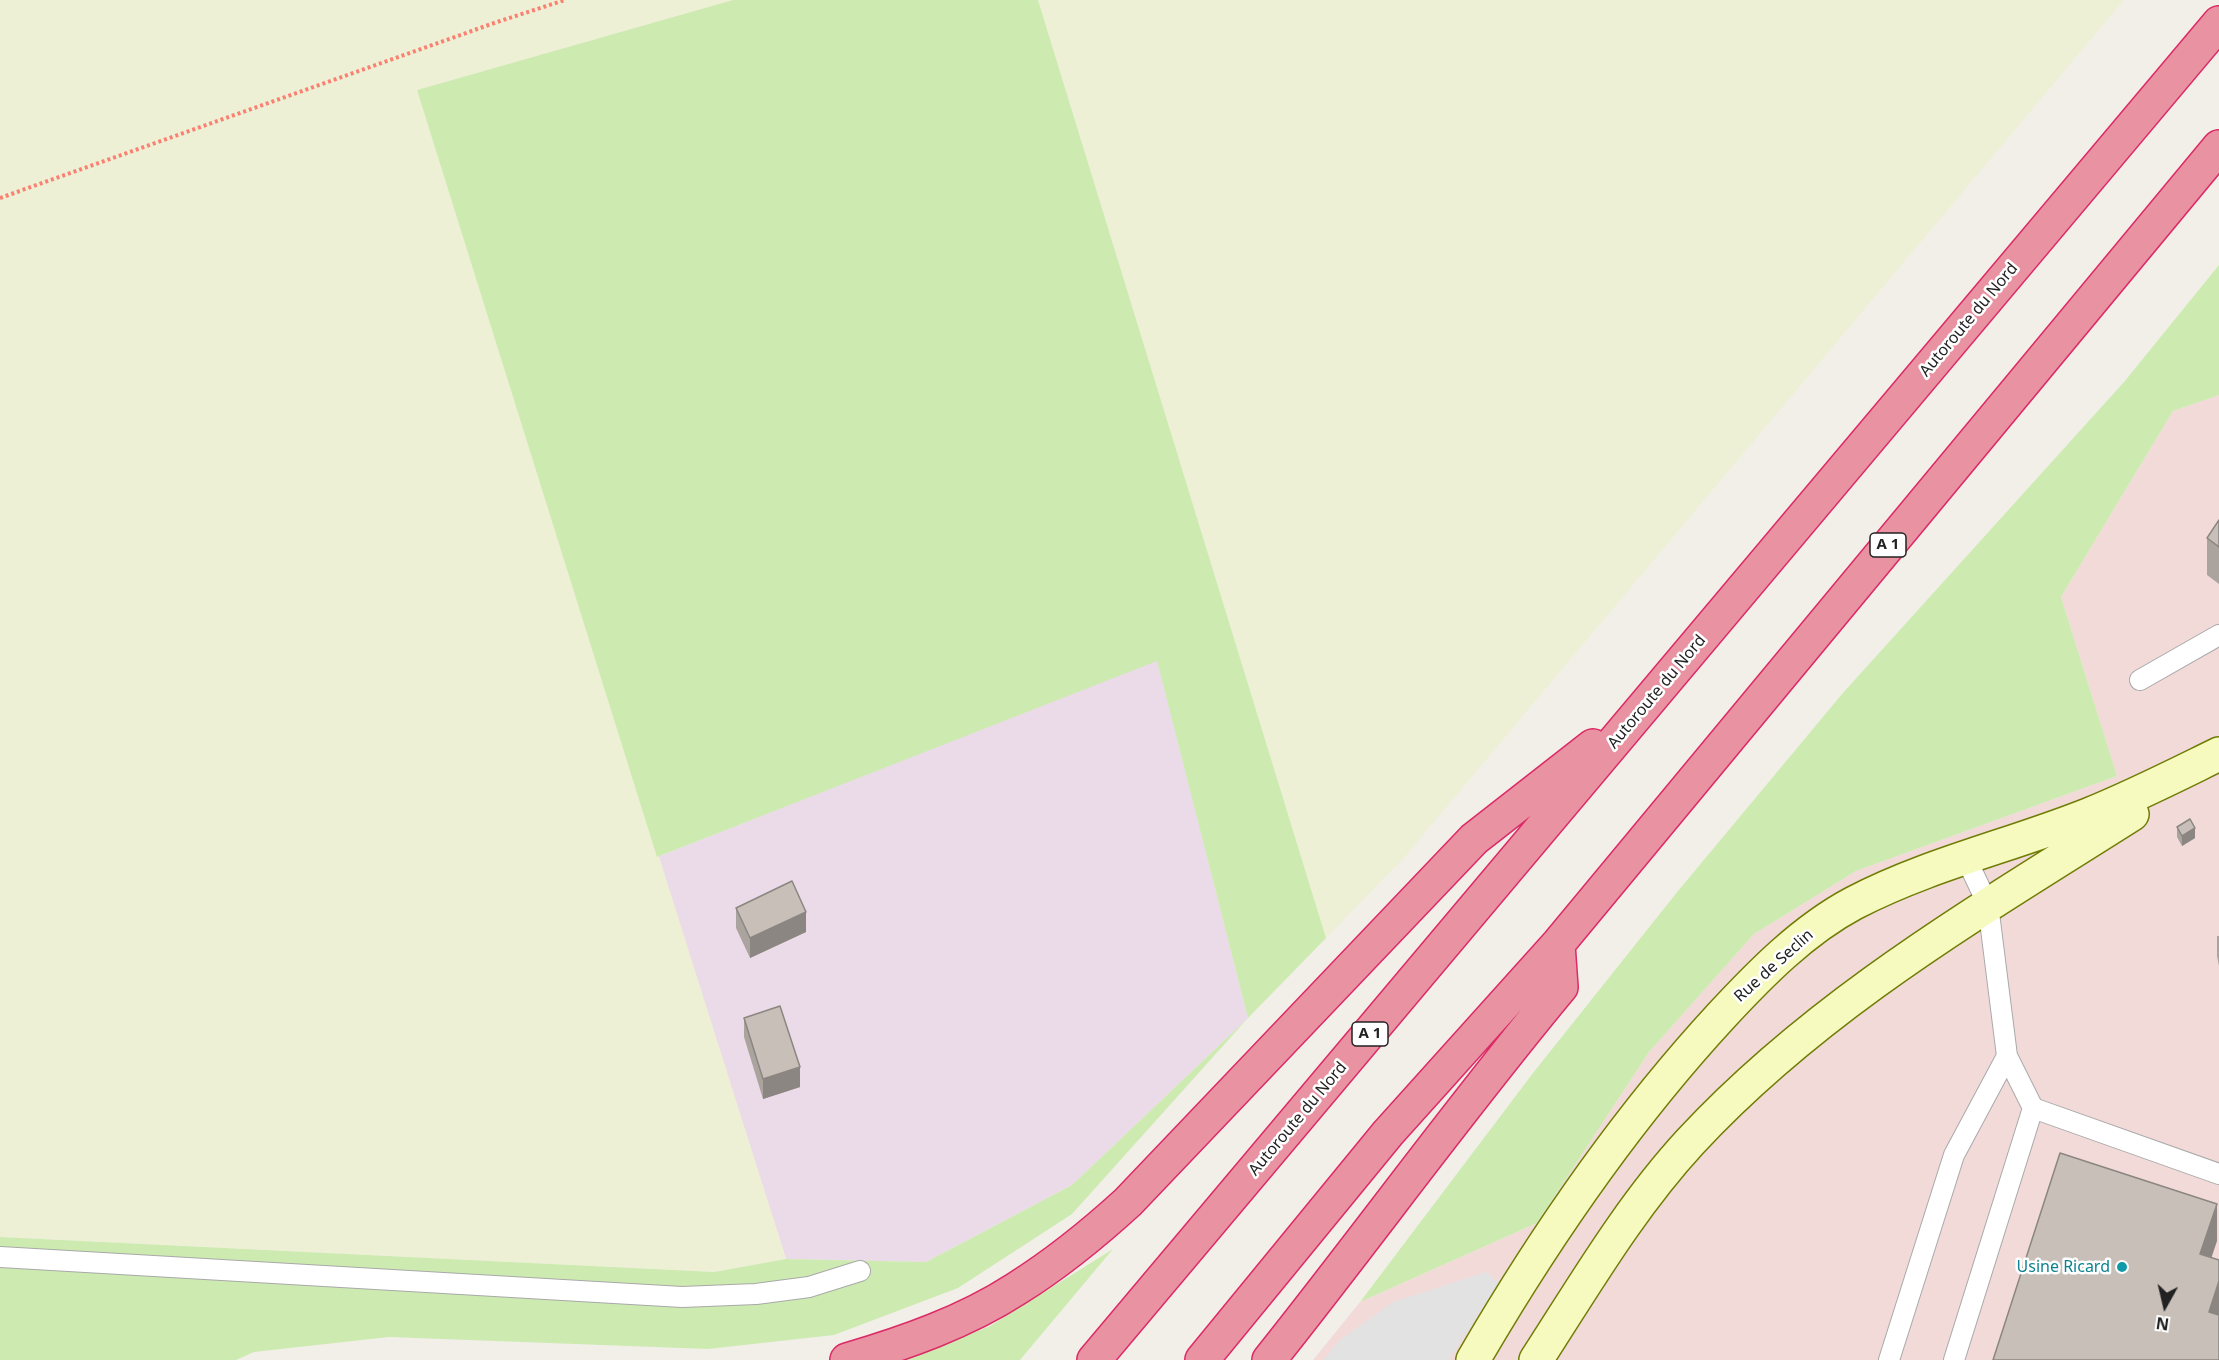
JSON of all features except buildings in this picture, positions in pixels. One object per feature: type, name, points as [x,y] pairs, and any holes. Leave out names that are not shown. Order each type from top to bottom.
[{"type":"highway","name":"Autoroute du Nord","points":[[1094,1360],[2219,23]]},
{"type":"highway","name":"A 1","points":[[1202,1360],[1388,1133],[1558,944],[2219,147]]},
{"type":"highway","points":[[848,1360],[918,1337],[980,1308],[1014,1290],[1056,1262],[1097,1230],[1136,1193],[1474,839],[1644,706]]},
{"type":"highway","points":[[1269,1360],[1354,1254],[1510,1048],[1561,987],[1558,944]]},
{"type":"main road","name":"Rue de Seclin","points":[[1473,1360],[1512,1292],[1618,1140],[1690,1050],[1764,972],[1816,928],[1851,905],[1921,872],[2088,815],[2219,754]]},
{"type":"main road","points":[[1536,1360],[1608,1250],[1657,1182],[1726,1104],[1803,1035],[1913,954],[2219,759]]},
{"type":"lane","points":[[2140,680],[2219,635]]},
{"type":"lane","points":[[1965,856],[1988,906],[2007,1056],[2033,1108],[2219,1174]]},
{"type":"lane","points":[[1889,1360],[1954,1155],[2007,1056]]},
{"type":"lane","points":[[1954,1360],[2033,1108]]},
{"type":"lane","points":[[0,1257],[682,1296],[756,1294],[809,1287],[860,1271]]},
{"type":"path","points":[[0,198],[565,0]]},
{"type":"shaded area","points":[[2219,395],[2219,1360],[1313,1360],[1360,1302],[1537,1223],[1649,1052],[1754,934],[1856,871],[2117,776],[2061,597],[2173,411]]},
{"type":"shaded area","points":[[1157,660],[1248,1018],[1072,1185],[926,1262],[786,1259],[657,857]]},
{"type":"shaded area","points":[[1486,1272],[1499,1283],[1449,1360],[1323,1360],[1340,1340],[1393,1302]]},
{"type":"green space","points":[[0,0],[733,0],[417,90],[786,1259],[714,1272],[0,1237]]},
{"type":"green space","points":[[733,0],[1038,0],[1326,938],[1248,1018],[1157,661],[657,857],[417,90]]},
{"type":"green space","points":[[1038,0],[2124,0],[1402,860],[1326,938]]},
{"type":"green space","points":[[2219,265],[2219,395],[2173,411],[2061,597],[2117,776],[1856,871],[1754,934],[1649,1052],[1537,1223],[1360,1302],[1533,1073],[1678,891],[1842,694],[2124,382]]},
{"type":"green space","points":[[1248,1018],[1072,1214],[958,1288],[834,1335],[708,1349],[389,1337],[254,1352],[236,1360],[0,1360],[0,1237],[714,1272],[786,1259],[926,1262],[1072,1185]]},
{"type":"green space","points":[[1113,1249],[1020,1360],[905,1360],[990,1326]]},
{"type":"place","name":"Usine Ricard","points":[[2122,1267]]}]
